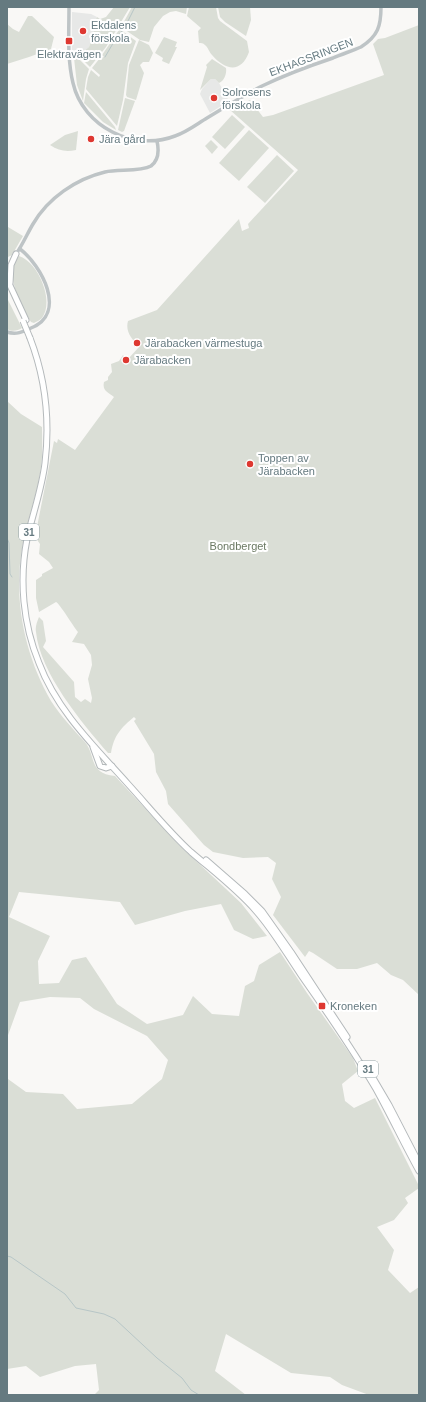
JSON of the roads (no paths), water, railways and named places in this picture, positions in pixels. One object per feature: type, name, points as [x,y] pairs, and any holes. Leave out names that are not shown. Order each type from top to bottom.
[{"type":"highway","points":[[7,260],[16,253]]},
{"type":"highway","points":[[9,286],[10,269],[16,253]]},
{"type":"highway","name":"31","points":[[7,279],[42,363],[47,392],[50,437],[46,473],[28,552],[26,571],[28,614],[34,640],[46,673],[57,694],[72,716],[150,804],[195,851],[250,898],[270,921],[340,1025],[378,1086],[419,1163]]},
{"type":"highway","name":"31","points":[[32,337],[44,389],[47,439],[43,475],[24,557],[23,581],[26,613],[34,651],[45,679],[66,713],[92,744],[183,844],[242,896],[264,920],[366,1072],[419,1171]]},
{"type":"highway","points":[[92,744],[100,766],[106,768],[112,766]]},
{"type":"street","name":"EKHAGSRINGEN","points":[[69,7],[71,73],[76,94],[86,111],[101,126],[116,134],[135,140],[157,141],[183,132],[273,81],[361,47],[373,38],[379,28],[381,7]]},
{"type":"street","points":[[7,332],[21,333],[39,325],[46,317],[49,305],[46,284],[32,260],[16,253],[37,218],[48,204],[64,190],[79,181],[101,173],[148,167],[155,162],[158,156],[157,141]]},
{"type":"waterway","points":[[124,29],[135,7]]},
{"type":"waterway","points":[[105,57],[122,31]]},
{"type":"waterway","points":[[7,538],[9,543],[10,574],[12,577]]},
{"type":"waterway","points":[[7,1256],[11,1257],[65,1294],[76,1308],[104,1314],[115,1319],[157,1358],[182,1378],[191,1390],[199,1395],[215,1395]]},
{"type":"place","name":"Ekdalens förskola","points":[[83,31]]},
{"type":"place","name":"Elektravägen","points":[[69,41]]},
{"type":"place","name":"Solrosens förskola","points":[[214,98]]},
{"type":"place","name":"Jära gård","points":[[91,139]]},
{"type":"place","name":"Järabacken värmestuga","points":[[137,343]]},
{"type":"place","name":"Järabacken","points":[[126,360]]},
{"type":"place","name":"Toppen av Järabacken","points":[[250,464]]},
{"type":"place","name":"Kroneken","points":[[322,1006]]},
{"type":"park label","name":"Bondberget","points":[[238,546]]}]
